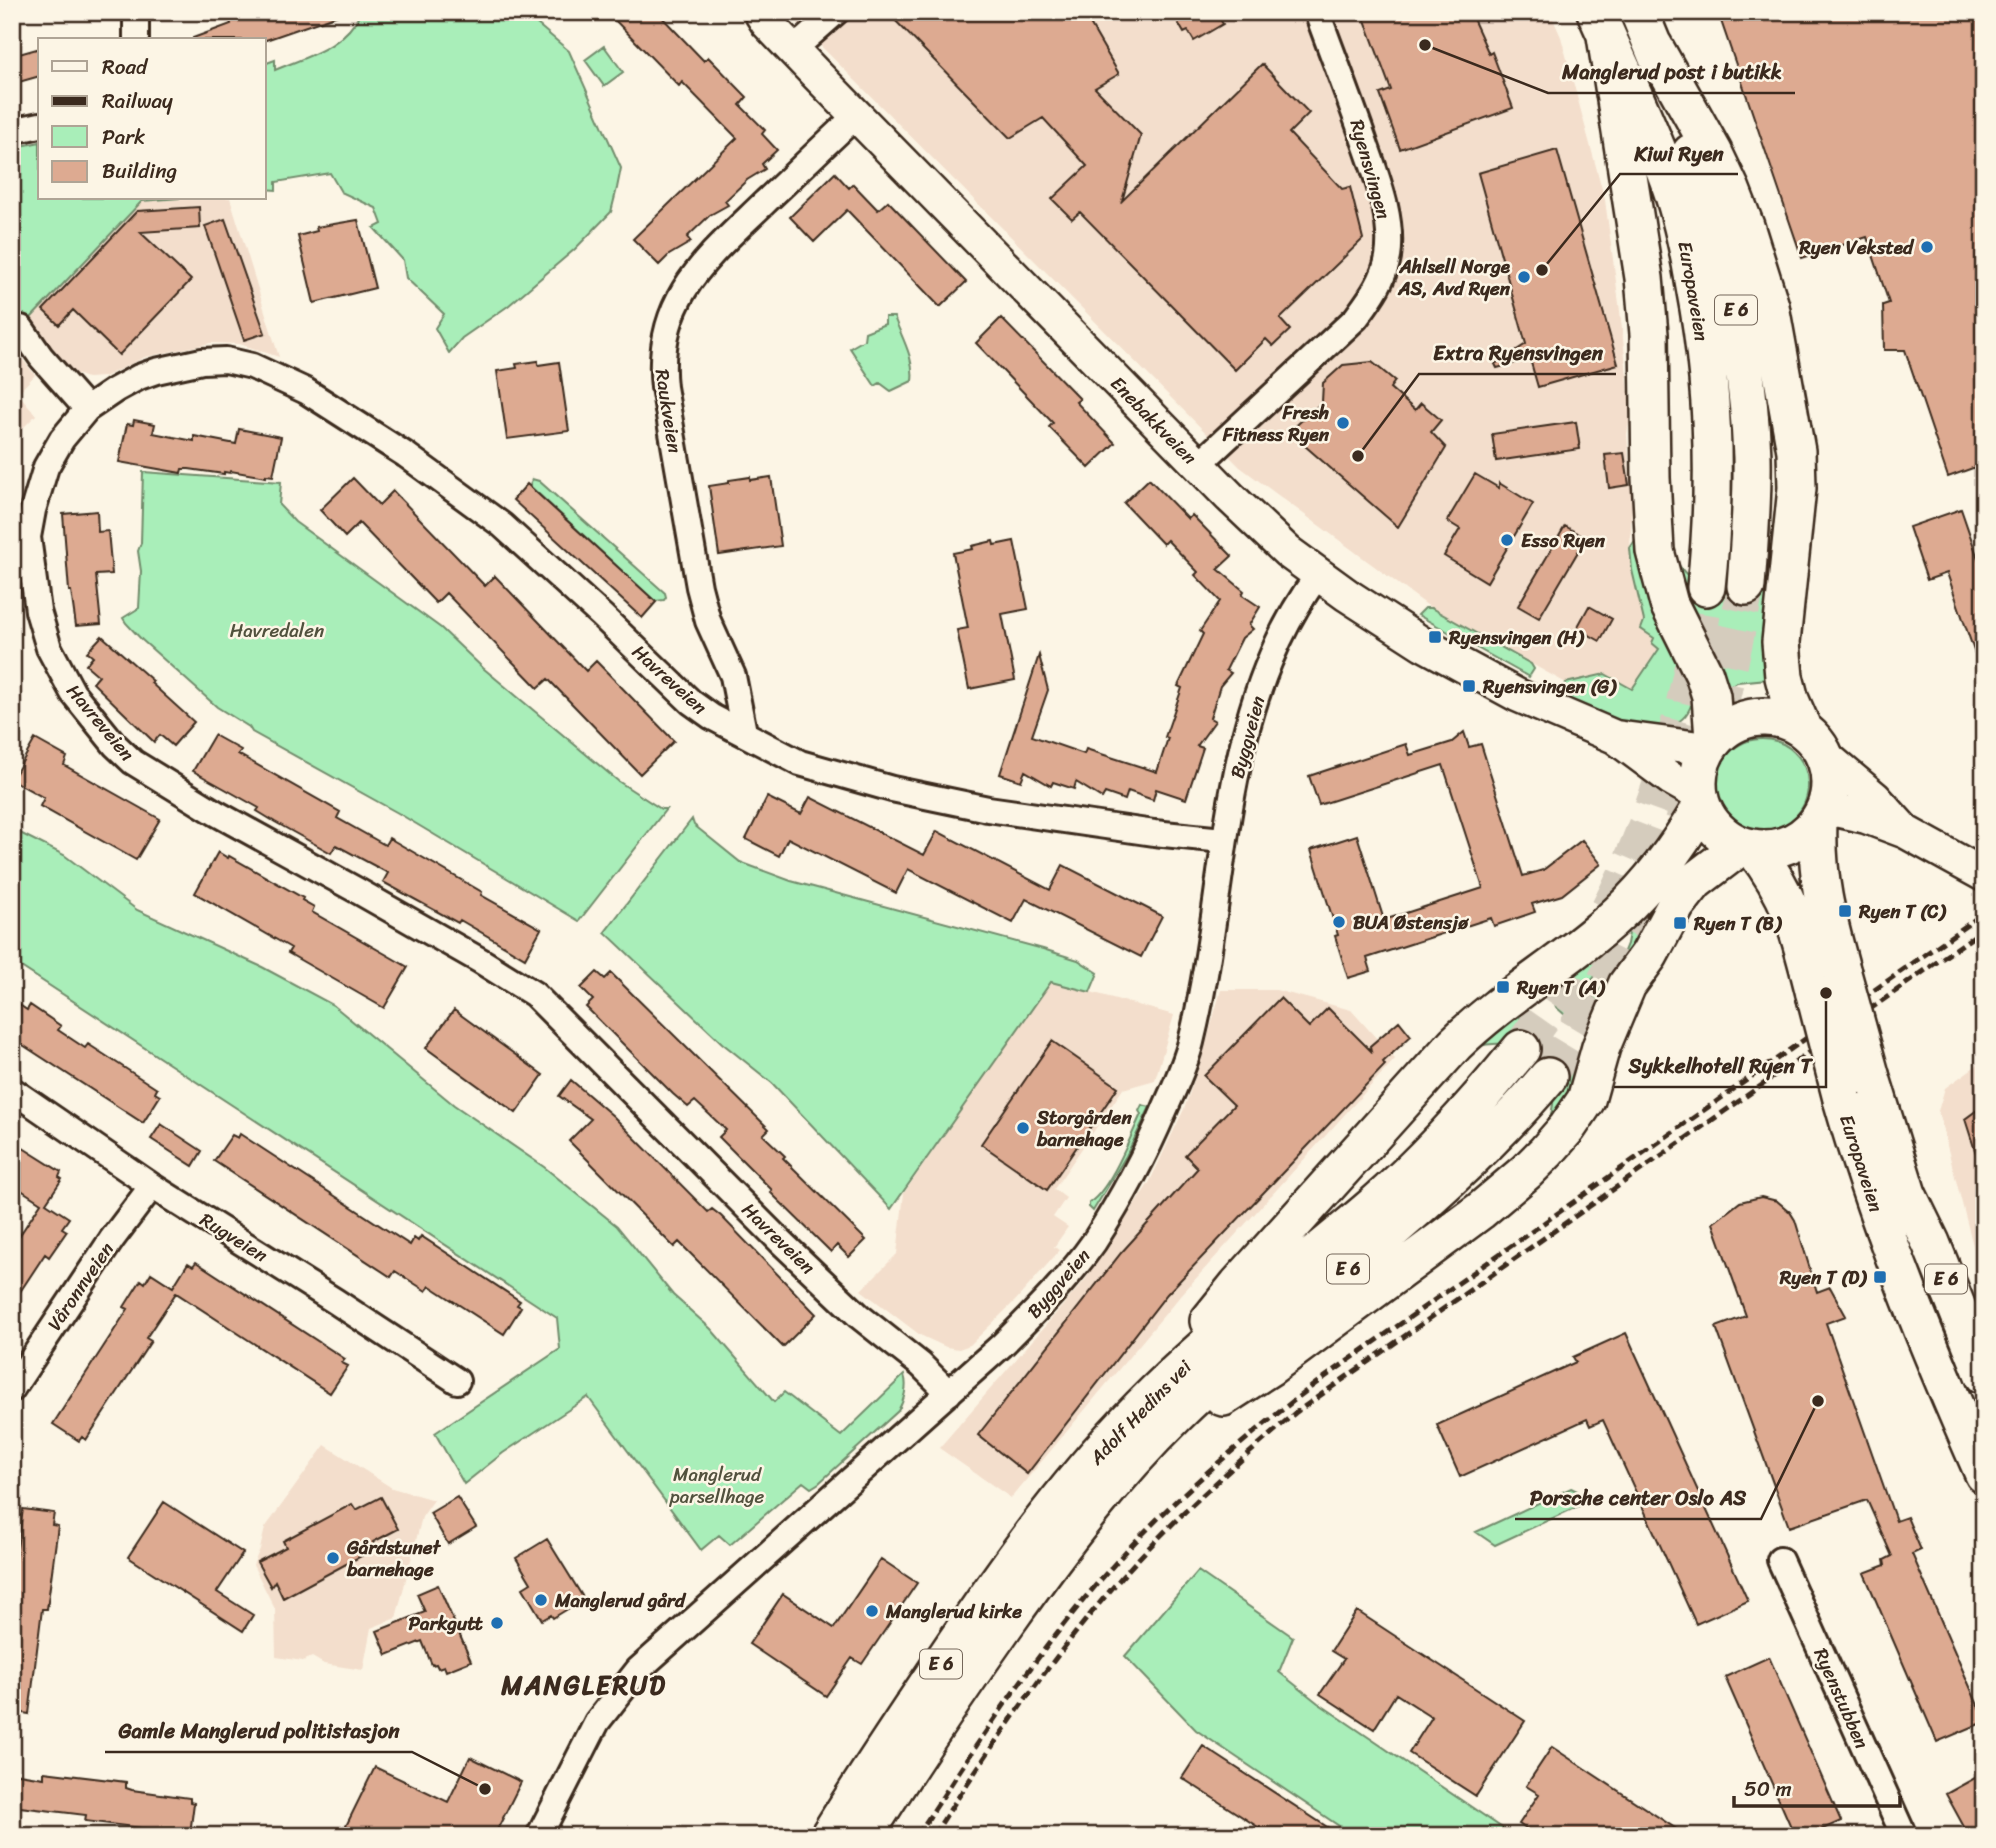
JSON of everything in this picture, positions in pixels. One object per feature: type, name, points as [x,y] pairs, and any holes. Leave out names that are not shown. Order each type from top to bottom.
[{"type":"highway","name":"Europaveien","points":[[1639,12],[1708,202],[1735,310],[1747,394],[1752,458],[1746,586]]},
{"type":"highway","name":"Europaveien","points":[[1601,24],[1668,178],[1691,264],[1711,394],[1714,463],[1706,587]]},
{"type":"highway","name":"E 6","points":[[1601,24],[1637,229],[1648,323],[1651,491],[1655,551],[1669,604],[1704,674],[1711,696],[1711,744],[1701,763],[1698,779],[1700,800],[1717,830],[1748,847],[1769,849],[1796,841],[1822,815],[1829,797],[1830,776],[1790,699],[1784,677],[1781,642],[1796,498],[1796,451],[1770,306],[1745,226],[1731,190],[1701,129],[1653,45]]},
{"type":"highway","points":[[1711,744],[1729,727],[1747,719],[1766,717],[1786,720],[1813,743]]},
{"type":"highway","name":"E 6","points":[[1154,1393],[1197,1334],[1238,1285],[1436,1064],[1492,1010],[1618,914],[1648,884],[1665,862],[1700,800]]},
{"type":"highway","name":"Europaveien","points":[[1822,815],[1817,857],[1828,984],[1856,1089],[1892,1252],[1984,1474]]},
{"type":"highway","name":"Europaveien","points":[[1748,847],[1778,881],[1828,984]]},
{"type":"highway","name":"E 6","points":[[1140,1452],[1271,1366],[1479,1211],[1546,1152],[1586,1100],[1601,1047],[1627,985],[1649,955],[1676,905],[1695,881],[1748,847]]},
{"type":"highway","name":"Adolf Hedins vei","points":[[829,1836],[958,1639],[1026,1543],[1083,1470],[1154,1393],[1415,1167],[1447,1135],[1521,1049]]},
{"type":"highway","name":"Adolf Hedins vei","points":[[864,1836],[1020,1604],[1083,1518],[1140,1452],[1222,1373],[1470,1161],[1511,1120],[1548,1077]]},
{"type":"highway","name":"Europaveien","points":[[1856,1089],[1931,1243],[1984,1375]]},
{"type":"main road","name":"Enebakkveien","points":[[756,13],[1198,465],[1263,528],[1318,575],[1394,626],[1483,678],[1615,737],[1700,800]]},
{"type":"main road","name":"Enebakkveien","points":[[1615,737],[1711,744]]},
{"type":"main road","points":[[1813,743],[1875,798],[1906,832]]},
{"type":"main road","points":[[1822,815],[1866,817],[1906,832],[1977,871]]},
{"type":"street","points":[[136,12],[136,38]]},
{"type":"street","points":[[793,50],[836,12]]},
{"type":"street","name":"Ryensvingen","points":[[1198,465],[1356,318],[1377,290],[1388,257],[1388,228],[1377,180],[1317,12]]},
{"type":"street","name":"Raukveien","points":[[744,732],[733,676],[708,621],[699,587],[666,400],[661,362],[665,340],[673,312],[701,264],[857,115]]},
{"type":"street","points":[[12,131],[38,125]]},
{"type":"street","points":[[21,328],[41,357],[87,409]]},
{"type":"street","name":"Havreveien","points":[[949,1393],[921,1365],[850,1308],[780,1241],[534,994],[369,897],[216,813],[133,762],[115,746],[73,693],[49,648],[38,611],[28,537],[46,467],[62,439],[87,409],[115,390],[156,370],[202,361],[226,360],[252,366],[306,391],[376,435],[502,525],[691,702],[712,717],[800,763],[892,789],[988,809],[1223,840]]},
{"type":"street","name":"Byggveien","points":[[539,1836],[597,1722],[638,1670],[949,1393],[1039,1307],[1093,1243],[1146,1153],[1186,1060],[1205,968],[1223,840],[1245,734],[1264,676],[1304,594],[1318,575]]},
{"type":"street","name":"Rugveien","points":[[12,1090],[152,1186],[457,1381]]},
{"type":"street","name":"Våronnveien","points":[[12,1389],[112,1238],[152,1186]]},
{"type":"street","name":"Ryenstubben","points":[[1780,1560],[1904,1836]]},
{"type":"shaded area","points":[[787,12],[1550,12],[1561,37],[1605,200],[1620,311],[1631,412],[1627,434],[1632,505],[1632,570],[1645,620],[1659,648],[1632,689],[1605,674],[1566,683],[1431,608],[1240,467]]},
{"type":"shaded area","points":[[231,200],[279,357],[240,344],[211,343],[145,357],[104,377],[87,378],[68,371],[30,319],[142,201]]},
{"type":"shaded area","points":[[12,346],[35,375],[18,393],[36,415],[12,439]]},
{"type":"shaded area","name":"Storgården barnehage","points":[[1051,981],[1174,1015],[1155,1080],[1123,1089],[1054,1189],[1066,1198],[1053,1217],[1068,1227],[1054,1247],[1060,1250],[1016,1300],[970,1345],[959,1349],[946,1347],[920,1335],[861,1290],[897,1254],[904,1193]]},
{"type":"shaded area","points":[[1221,990],[1276,990],[1351,1010],[1395,1059],[1181,1295],[1011,1498],[939,1448],[1085,1280],[1149,1183],[1184,1109]]},
{"type":"shaded area","points":[[1984,1060],[1984,1288],[1938,1111],[1945,1088]]},
{"type":"shaded area","name":"Gårdstunet barnehage","points":[[325,1445],[392,1488],[434,1500],[422,1517],[396,1618],[371,1628],[363,1670],[324,1664],[312,1657],[303,1661],[276,1657],[275,1609],[253,1565],[265,1528]]},
{"type":"green space","points":[[361,12],[523,12],[569,51],[621,168],[611,212],[575,249],[508,306],[462,338],[449,353],[435,328],[444,314],[406,278],[403,260],[374,228],[382,224],[376,208],[341,192],[330,173],[276,182],[276,190],[266,189],[266,63],[275,60],[275,70],[312,55],[335,42],[354,24]]},
{"type":"green space","points":[[604,46],[623,72],[604,86],[585,60]]},
{"type":"green space","points":[[38,142],[38,200],[155,200],[142,201],[30,319],[12,345],[12,148]]},
{"type":"green space","points":[[885,317],[894,317],[912,365],[912,381],[891,391],[880,383],[875,386],[850,348],[864,340],[865,332],[885,324]]},
{"type":"green space","name":"Havredalen","points":[[143,472],[281,482],[279,505],[295,522],[441,628],[483,668],[618,781],[661,809],[666,809],[579,921],[398,813],[252,732],[249,727],[217,707],[142,640],[123,618],[139,608],[141,571],[138,551],[141,543]]},
{"type":"green space","points":[[532,479],[539,481],[665,593],[664,600],[655,601],[530,486]]},
{"type":"green space","points":[[1636,539],[1694,693],[1688,712],[1676,723],[1659,728],[1621,722],[1583,708],[1569,701],[1564,686],[1566,683],[1605,674],[1632,689],[1659,649],[1652,643],[1654,638],[1641,629],[1644,621],[1632,570],[1630,548]]},
{"type":"green space","points":[[1675,559],[1696,583],[1722,593],[1749,586],[1762,577],[1773,563],[1767,679],[1737,682],[1727,687],[1714,652],[1685,596]]},
{"type":"green space","points":[[1425,608],[1431,608],[1531,664],[1534,669],[1529,677],[1418,615]]},
{"type":"green space","points":[[1762,739],[1780,742],[1795,752],[1805,767],[1808,785],[1805,803],[1795,818],[1780,828],[1762,831],[1744,828],[1729,818],[1719,803],[1716,785],[1719,767],[1729,752],[1744,742]]},
{"type":"green space","points":[[692,819],[694,825],[740,862],[791,881],[1043,949],[1078,960],[1098,973],[1090,992],[1051,982],[891,1209],[772,1083],[722,1043],[605,932]]},
{"type":"green space","name":"Manglerud parsellhage","points":[[12,829],[64,855],[137,910],[262,967],[333,1005],[454,1105],[544,1167],[617,1226],[673,1295],[711,1329],[774,1402],[784,1392],[841,1436],[904,1375],[905,1393],[898,1411],[819,1483],[811,1488],[803,1482],[730,1545],[719,1535],[701,1550],[588,1397],[503,1453],[464,1484],[435,1433],[560,1349],[557,1318],[12,961]]},
{"type":"green space","points":[[1676,869],[1608,1013],[1588,1023],[1576,1021],[1618,966],[1627,944],[1631,922]]},
{"type":"green space","points":[[1612,941],[1605,963],[1565,1015],[1556,1007],[1551,993],[1553,987]]},
{"type":"green space","points":[[1517,1007],[1532,1041],[1581,1076],[1547,1125],[1553,1107],[1553,1089],[1548,1074],[1539,1061],[1527,1051],[1512,1045],[1476,1047]]},
{"type":"green space","points":[[1142,1105],[1150,1107],[1126,1156],[1093,1211],[1089,1203],[1104,1187],[1119,1163],[1141,1114],[1139,1111]]},
{"type":"green space","points":[[1571,1488],[1577,1491],[1581,1505],[1495,1545],[1476,1532]]},
{"type":"green space","points":[[1198,1571],[1293,1637],[1279,1672],[1318,1703],[1514,1836],[1354,1836],[1196,1730],[1125,1656]]},
{"type":"building","points":[[244,12],[338,12],[338,15],[266,40],[193,38],[231,24],[229,17]]},
{"type":"building","points":[[607,12],[657,12],[704,61],[708,57],[747,97],[740,105],[765,130],[762,134],[777,150],[762,164],[765,169],[747,180],[725,201],[728,205],[710,215],[687,237],[691,242],[669,255],[659,265],[633,239],[737,138],[682,82],[679,86]]},
{"type":"building","points":[[887,12],[1083,12],[1119,74],[1095,88],[1141,135],[1122,201],[1262,64],[1309,113],[1289,133],[1342,189],[1350,187],[1363,239],[1280,319],[1290,330],[1273,346],[1266,339],[1235,370],[1080,212],[1072,219],[1052,199],[1087,166],[1043,118],[1010,138]]},
{"type":"building","points":[[1172,12],[1220,12],[1217,14],[1223,24],[1194,41],[1188,31],[1184,33]]},
{"type":"building","points":[[1362,12],[1470,12],[1489,54],[1492,52],[1513,108],[1400,149],[1380,94],[1391,90]]},
{"type":"building","name":"Ryen Veksted","points":[[1718,12],[1889,12],[1891,18],[1906,12],[1984,12],[1984,464],[1948,477],[1905,350],[1884,350],[1883,305],[1889,303],[1867,237],[1802,258]]},
{"type":"building","points":[[38,49],[38,77],[12,84],[12,56]]},
{"type":"building","points":[[1557,150],[1618,364],[1538,387],[1530,359],[1497,368],[1495,364],[1526,344],[1478,173]]},
{"type":"building","points":[[835,173],[849,188],[853,184],[878,210],[888,201],[966,282],[940,307],[847,210],[814,242],[790,217]]},
{"type":"building","points":[[199,207],[200,228],[140,232],[191,280],[119,355],[73,310],[59,325],[43,310],[137,211]]},
{"type":"building","points":[[225,219],[265,333],[244,340],[205,226]]},
{"type":"building","points":[[358,220],[375,288],[314,303],[298,236],[317,231],[316,227]]},
{"type":"building","points":[[1001,318],[1080,399],[1076,402],[1115,443],[1089,468],[1049,427],[1053,423],[976,343]]},
{"type":"building","points":[[538,361],[538,365],[559,362],[569,431],[507,439],[497,371],[517,368],[516,364]]},
{"type":"building","points":[[1372,362],[1395,381],[1390,388],[1415,410],[1421,403],[1441,420],[1431,432],[1446,448],[1398,527],[1289,432],[1322,402],[1323,383],[1343,365]]},
{"type":"building","points":[[134,420],[155,424],[153,433],[194,441],[194,436],[236,444],[239,429],[281,437],[273,476],[189,469],[182,469],[181,473],[119,462],[127,424],[133,425]]},
{"type":"building","points":[[1576,422],[1580,449],[1496,461],[1492,434]]},
{"type":"building","points":[[1624,453],[1629,485],[1609,488],[1605,455]]},
{"type":"building","points":[[1475,474],[1499,488],[1499,483],[1533,504],[1487,582],[1444,556],[1460,529],[1447,521]]},
{"type":"building","points":[[750,477],[750,480],[771,477],[781,546],[719,555],[709,486]]},
{"type":"building","points":[[353,478],[379,505],[393,491],[485,586],[495,576],[586,671],[596,661],[674,741],[640,774],[548,679],[538,688],[446,593],[436,603],[359,523],[345,537],[320,510]]},
{"type":"building","points":[[1149,479],[1188,519],[1192,515],[1232,556],[1218,569],[1244,591],[1242,595],[1260,607],[1249,625],[1253,629],[1242,638],[1226,670],[1231,673],[1220,686],[1210,718],[1215,721],[1197,746],[1203,748],[1186,799],[1156,789],[1153,800],[1128,791],[1125,800],[1105,793],[1102,798],[1076,782],[1074,789],[1053,782],[1051,786],[1025,771],[1021,781],[1000,774],[1039,655],[1048,690],[1032,736],[1084,754],[1086,749],[1157,772],[1168,738],[1165,737],[1182,688],[1178,686],[1203,634],[1200,631],[1220,601],[1195,575],[1198,572],[1167,540],[1163,544],[1124,503]]},
{"type":"building","points":[[527,484],[656,602],[642,618],[513,500]]},
{"type":"building","points":[[1961,509],[1984,576],[1984,671],[1981,671],[1947,573],[1927,580],[1909,527]]},
{"type":"building","points":[[97,511],[98,532],[108,531],[112,574],[96,575],[101,624],[76,626],[69,591],[63,514]]},
{"type":"building","points":[[1565,526],[1586,538],[1539,618],[1518,606]]},
{"type":"building","points":[[993,541],[994,545],[1014,541],[1028,609],[1002,614],[1015,680],[969,689],[957,630],[968,628],[953,553]]},
{"type":"building","points":[[1589,606],[1612,619],[1600,641],[1577,628]]},
{"type":"building","points":[[102,636],[194,722],[173,746],[160,735],[154,742],[93,683],[99,676],[86,665],[93,657],[87,652]]},
{"type":"building","points":[[1464,732],[1469,747],[1481,744],[1523,876],[1543,870],[1582,840],[1601,864],[1562,895],[1532,904],[1535,912],[1494,926],[1491,918],[1367,958],[1371,971],[1348,978],[1335,936],[1338,935],[1311,850],[1357,835],[1384,920],[1483,888],[1443,765],[1319,805],[1309,776],[1406,744],[1410,755],[1452,742]]},
{"type":"building","points":[[214,735],[241,750],[238,754],[340,812],[337,818],[385,845],[389,838],[541,929],[525,958],[460,920],[458,923],[383,882],[388,873],[336,845],[331,853],[193,771]]},
{"type":"building","points":[[35,739],[67,757],[64,765],[160,819],[136,860],[40,806],[44,798],[12,780]]},
{"type":"building","points":[[767,797],[801,814],[810,797],[924,855],[937,831],[1050,890],[1063,865],[1162,916],[1141,957],[1026,899],[1013,923],[908,869],[896,893],[788,838],[779,856],[746,839]]},
{"type":"building","points":[[218,852],[303,898],[302,900],[314,907],[312,912],[408,967],[384,1008],[288,953],[291,948],[195,893]]},
{"type":"building","points":[[597,972],[605,979],[611,973],[769,1129],[763,1135],[785,1156],[783,1158],[866,1240],[849,1257],[837,1245],[831,1252],[719,1137],[726,1130],[695,1101],[688,1107],[673,1094],[586,1007],[593,1000],[581,988]]},
{"type":"building","points":[[1280,998],[1309,1027],[1328,1008],[1371,1051],[1370,1046],[1399,1021],[1411,1036],[1383,1062],[1385,1065],[1167,1294],[1027,1474],[978,1435],[1121,1253],[1198,1168],[1185,1155],[1234,1105],[1204,1076]]},
{"type":"building","points":[[12,1000],[27,1010],[30,1005],[61,1026],[58,1030],[85,1048],[88,1044],[157,1089],[155,1093],[160,1096],[143,1123],[12,1038]]},
{"type":"building","points":[[454,1010],[543,1075],[516,1113],[426,1048]]},
{"type":"building","points":[[1052,1041],[1118,1087],[1047,1190],[981,1144]]},
{"type":"building","points":[[571,1080],[613,1116],[708,1212],[712,1209],[721,1216],[816,1314],[783,1347],[679,1242],[674,1247],[569,1141],[591,1119],[559,1096]]},
{"type":"building","points":[[1984,1105],[1984,1166],[1980,1166],[1965,1119]]},
{"type":"building","points":[[161,1124],[202,1151],[193,1166],[151,1139]]},
{"type":"building","points":[[240,1134],[410,1245],[414,1238],[418,1241],[421,1236],[520,1301],[517,1305],[521,1307],[504,1334],[430,1286],[426,1291],[395,1271],[391,1277],[214,1161],[232,1135],[238,1138]]},
{"type":"building","points":[[12,1141],[61,1172],[59,1177],[62,1179],[46,1203],[69,1218],[62,1228],[67,1231],[49,1257],[45,1254],[12,1304],[12,1247],[41,1203],[12,1184]]},
{"type":"building","points":[[1761,1197],[1777,1201],[1790,1212],[1795,1220],[1817,1292],[1830,1287],[1846,1316],[1826,1323],[1896,1521],[1907,1517],[1921,1550],[1912,1554],[1984,1719],[1984,1722],[1937,1742],[1864,1573],[1885,1565],[1884,1560],[1892,1556],[1867,1500],[1789,1527],[1716,1327],[1746,1316],[1713,1223],[1740,1202]]},
{"type":"building","points":[[196,1262],[345,1359],[342,1363],[348,1366],[330,1393],[176,1293],[146,1338],[151,1341],[86,1440],[82,1437],[79,1441],[53,1424],[128,1309],[124,1307],[141,1280],[145,1283],[151,1273],[173,1287],[188,1263],[193,1266]]},
{"type":"building","points":[[1626,1333],[1748,1601],[1696,1624],[1603,1420],[1590,1426],[1587,1419],[1460,1477],[1437,1425],[1576,1362],[1573,1357]]},
{"type":"building","points":[[381,1497],[398,1529],[373,1542],[376,1548],[283,1598],[275,1581],[271,1587],[257,1562],[286,1547],[283,1541],[352,1504],[356,1510]]},
{"type":"building","points":[[457,1497],[476,1527],[448,1544],[430,1513]]},
{"type":"building","points":[[164,1502],[243,1553],[217,1592],[253,1615],[243,1631],[128,1557]]},
{"type":"building","points":[[23,1509],[54,1513],[52,1525],[58,1526],[47,1609],[42,1609],[29,1714],[12,1711],[12,1582]]},
{"type":"building","points":[[547,1539],[584,1599],[553,1618],[551,1615],[542,1620],[523,1588],[531,1583],[516,1558]]},
{"type":"building","name":"Manglerud kirke","points":[[881,1559],[917,1583],[862,1664],[852,1658],[826,1696],[749,1644],[783,1594],[834,1628]]},
{"type":"building","points":[[438,1585],[471,1661],[446,1671],[444,1666],[438,1668],[436,1664],[432,1665],[422,1641],[387,1655],[377,1631],[425,1612],[417,1594]]},
{"type":"building","points":[[1357,1611],[1525,1721],[1476,1796],[1409,1753],[1432,1717],[1396,1694],[1374,1729],[1320,1694],[1344,1659],[1331,1651]]},
{"type":"building","points":[[1769,1657],[1841,1821],[1807,1836],[1795,1836],[1725,1677]]},
{"type":"building","points":[[1203,1746],[1341,1836],[1272,1836],[1182,1778]]},
{"type":"building","points":[[1552,1747],[1687,1836],[1536,1836],[1519,1824],[1539,1794],[1526,1786]]},
{"type":"building","points":[[470,1757],[521,1782],[494,1836],[360,1836],[345,1828],[375,1767],[448,1802]]},
{"type":"building","points":[[44,1772],[126,1782],[126,1788],[132,1790],[190,1798],[190,1802],[194,1803],[190,1834],[85,1821],[86,1815],[12,1806],[12,1773],[44,1778]]},
{"type":"building","points":[[1984,1773],[1984,1836],[1969,1836],[1946,1794]]},
{"type":"tunnel","points":[[1683,823],[1719,706],[1746,586]]},
{"type":"tunnel","points":[[1521,1049],[1584,956],[1629,868],[1647,823],[1677,730],[1699,635],[1706,587]]},
{"type":"tunnel","points":[[1548,1077],[1618,960],[1661,873]]},
{"type":"railway","points":[[917,1836],[1006,1703],[1077,1607],[1127,1550],[1231,1452],[1315,1384],[1984,913]]},
{"type":"railway","points":[[933,1836],[1023,1703],[1095,1608],[1184,1513],[1295,1413],[1984,929]]},
{"type":"place","name":"Manglerud post i butikk","points":[[1425,45]]},
{"type":"place","name":"Ryen Veksted","points":[[1927,247]]},
{"type":"place","name":"Kiwi Ryen","points":[[1542,270]]},
{"type":"place","name":"Ahlsell Norge AS, Avd Ryen","points":[[1524,277]]},
{"type":"place","name":"Fresh Fitness Ryen","points":[[1343,423]]},
{"type":"place","name":"Extra Ryensvingen","points":[[1358,456]]},
{"type":"place","name":"Esso Ryen","points":[[1507,540]]},
{"type":"place","name":"Ryensvingen (H)","points":[[1435,637]]},
{"type":"place","name":"Ryensvingen (G)","points":[[1469,686]]},
{"type":"place","name":"Ryen T (C)","points":[[1845,911]]},
{"type":"place","name":"BUA Østensjø","points":[[1339,922]]},
{"type":"place","name":"Ryen T (B)","points":[[1680,923]]},
{"type":"place","name":"Ryen T (A)","points":[[1503,987]]},
{"type":"place","name":"Sykkelhotell Ryen T","points":[[1826,993]]},
{"type":"place","name":"Storgården barnehage","points":[[1023,1128]]},
{"type":"place","name":"Ryen T (D)","points":[[1880,1277]]},
{"type":"place","name":"Porsche center Oslo AS","points":[[1818,1401]]},
{"type":"place","name":"Gårdstunet barnehage","points":[[333,1558]]},
{"type":"place","name":"Manglerud gård","points":[[541,1600]]},
{"type":"place","name":"Manglerud kirke","points":[[872,1611]]},
{"type":"place","name":"Parkgutt","points":[[497,1623]]},
{"type":"place","name":"Gamle Manglerud politistasjon","points":[[485,1789]]},
{"type":"district","name":"MANGLERUD","points":[[584,1685]]}]
